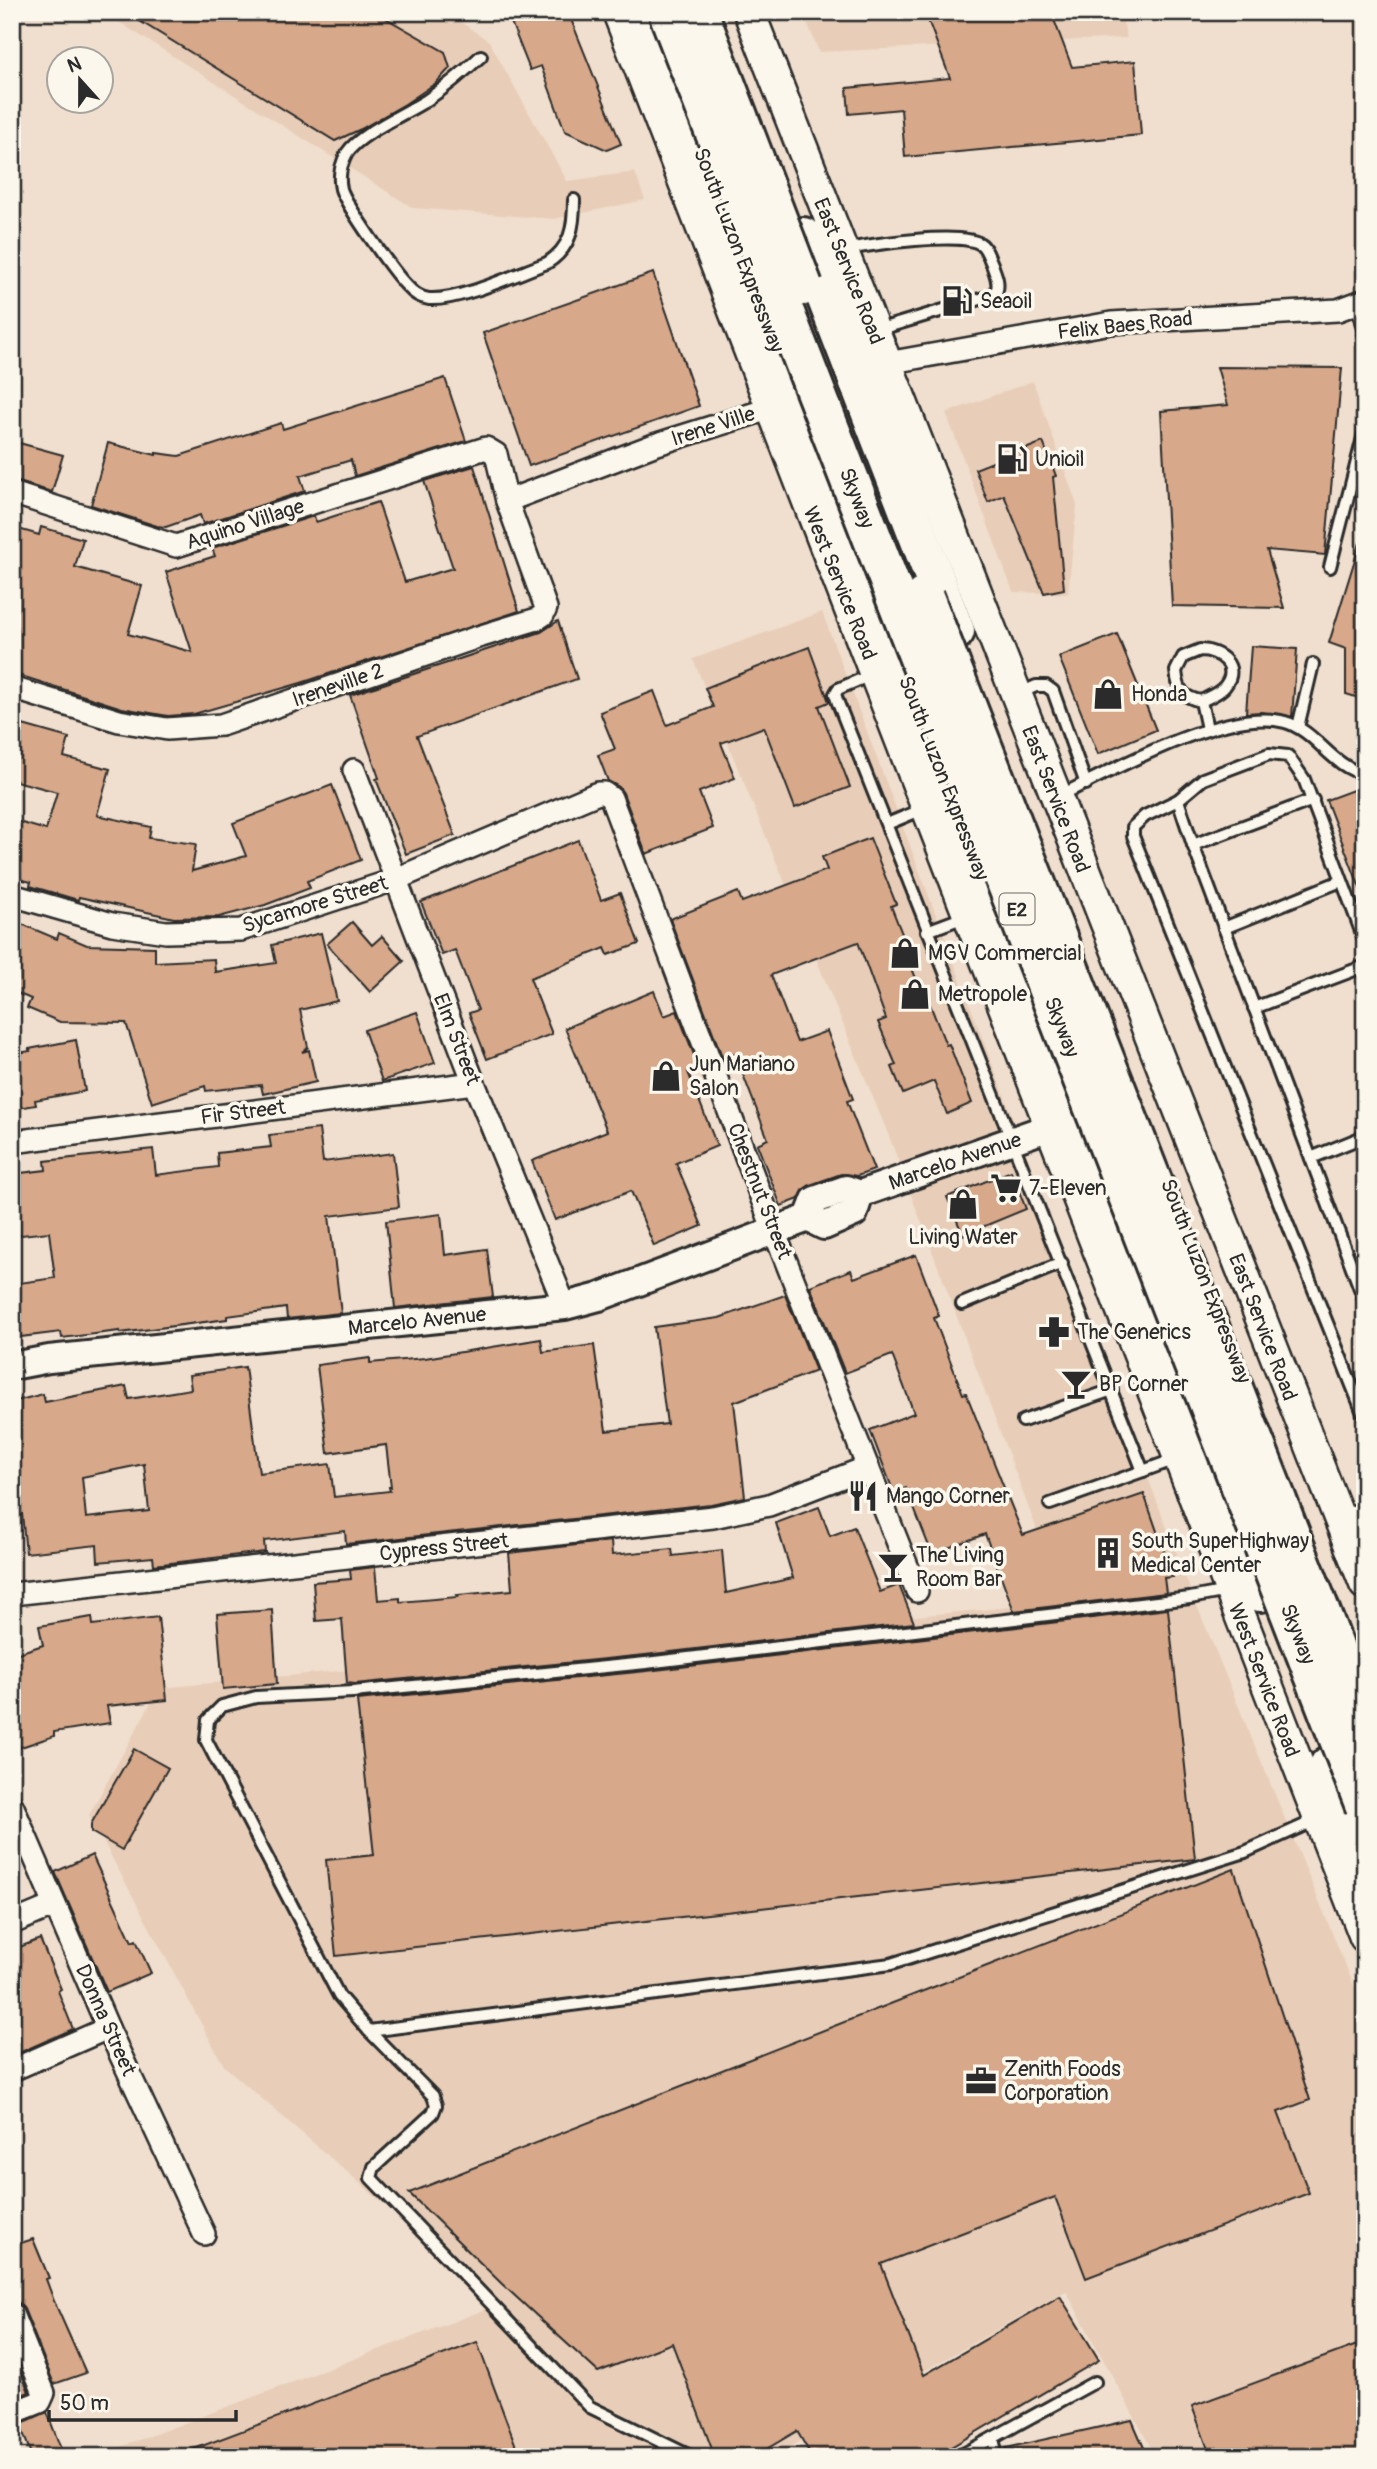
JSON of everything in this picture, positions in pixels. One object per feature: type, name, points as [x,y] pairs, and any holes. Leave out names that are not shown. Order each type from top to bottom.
[{"type":"highway","name":"South Luzon Expressway","points":[[647,12],[1093,1102],[1365,1687]]},
{"type":"highway","name":"Skyway","points":[[668,12],[1365,1807]]},
{"type":"highway","name":"Skyway","points":[[698,12],[1365,1726]]},
{"type":"highway","name":"South Luzon Expressway","points":[[716,12],[1093,1102],[1365,1857]]},
{"type":"main road","name":"West Service Road","points":[[618,12],[970,915],[1093,1102],[1179,1458],[1365,1937]]},
{"type":"main road","name":"East Service Road","points":[[749,12],[1055,798],[1351,1512],[1365,1584]]},
{"type":"street","name":"Felix Baes Road","points":[[887,363],[1111,323],[1338,310],[1361,302]]},
{"type":"street","name":"Irene Ville","points":[[507,501],[653,445],[772,408]]},
{"type":"street","name":"Ireneville 2","points":[[12,688],[119,721],[167,729],[221,725],[537,619],[543,615],[545,601],[507,501],[496,454],[486,448],[478,450]]},
{"type":"street","name":"Aquino Village","points":[[12,493],[176,546],[478,450]]},
{"type":"street","name":"Elm Street","points":[[354,770],[394,880],[565,1306]]},
{"type":"street","name":"Sycamore Street","points":[[12,895],[112,923],[152,930],[241,930],[394,880],[598,793],[604,793]]},
{"type":"street","name":"Chestnut Street","points":[[604,793],[616,806],[774,1231],[917,1591]]},
{"type":"street","name":"Fir Street","points":[[12,1142],[474,1083]]},
{"type":"street","name":"Marcelo Avenue","points":[[12,1366],[49,1359],[565,1306],[599,1297],[808,1218],[816,1200],[846,1188],[860,1194],[1013,1142],[1093,1102]]},
{"type":"street","name":"Cypress Street","points":[[12,1594],[713,1517],[769,1505],[868,1467]]},
{"type":"street","name":"Donna Street","points":[[12,1805],[108,2028],[204,2234]]},
{"type":"street","points":[[12,1923],[55,1905]]},
{"type":"street","points":[[12,2070],[108,2028]]},
{"type":"street","points":[[12,2314],[44,2393],[40,2402],[12,2413]]},
{"type":"lane","points":[[481,56],[455,80],[426,101],[351,147],[340,172],[342,193],[406,285],[419,297],[431,299],[466,293],[547,263],[556,257],[563,250],[572,232],[574,200]]},
{"type":"lane","points":[[841,251],[879,242],[946,239],[974,242],[981,244],[986,251],[999,283],[997,290],[987,297],[873,331]]},
{"type":"lane","points":[[1361,302],[1365,338]]},
{"type":"lane","points":[[1331,567],[1365,430]]},
{"type":"lane","points":[[1200,650],[1212,650],[1223,657],[1230,668],[1230,677],[1224,688],[1201,701],[1188,698],[1181,691],[1176,671],[1183,657],[1200,650]]},
{"type":"lane","points":[[1298,727],[1313,664]]},
{"type":"lane","points":[[876,673],[847,684],[835,694],[1143,1471]]},
{"type":"lane","points":[[1015,695],[1046,685],[1053,691],[1086,784]]},
{"type":"lane","points":[[1201,701],[1207,729]]},
{"type":"lane","points":[[1055,798],[1207,729],[1248,721],[1275,720],[1298,727],[1342,766],[1365,774]]},
{"type":"lane","points":[[1365,943],[1313,800],[1304,779],[1288,756],[1269,754],[1203,779],[1178,800],[1138,820],[1133,827],[1133,836],[1365,1418]]},
{"type":"lane","points":[[1178,800],[1365,1302]]},
{"type":"lane","points":[[1193,845],[1313,800]]},
{"type":"lane","points":[[887,824],[928,807]]},
{"type":"lane","points":[[1224,928],[1341,881]]},
{"type":"lane","points":[[927,931],[970,915]]},
{"type":"lane","points":[[1254,1008],[1365,965]]},
{"type":"lane","points":[[1311,1158],[1365,1136]]},
{"type":"lane","points":[[962,1304],[1062,1264]]},
{"type":"lane","points":[[1023,1421],[1112,1390]]},
{"type":"lane","points":[[1050,1504],[1179,1458]]},
{"type":"lane","points":[[692,2457],[590,2407],[371,2178],[374,2167],[433,2113],[436,2105],[433,2096],[369,2031],[339,1996],[206,1740],[208,1720],[222,1706],[256,1697],[353,1692],[646,1663],[1176,1600],[1229,1591]]},
{"type":"lane","points":[[369,2031],[891,1964],[1245,1852],[1319,1819]]},
{"type":"lane","points":[[958,2457],[1095,2382]]},
{"type":"lane","points":[[993,2438],[997,2457]]},
{"type":"shaded area","points":[[103,12],[446,12],[489,41],[567,181],[635,172],[645,200],[554,219],[413,208]]},
{"type":"shaded area","points":[[803,12],[1116,12],[1122,18],[1127,38],[819,52]]},
{"type":"shaded area","name":"Unioil","points":[[1033,381],[1077,505],[1068,594],[1013,592],[946,413]]},
{"type":"shaded area","points":[[822,612],[1190,1589],[1365,2012],[1365,2457],[1156,2457],[1066,2291],[772,2457],[112,2457],[110,2451],[492,2307],[399,2217],[224,2066],[89,1815],[159,1688],[1064,1602],[890,1139],[693,659]]},
{"type":"building","points":[[125,12],[375,12],[445,52],[450,68],[436,83],[405,104],[335,141]]},
{"type":"building","points":[[507,12],[568,12],[621,144],[607,150],[565,131],[541,66],[530,70]]},
{"type":"building","points":[[925,12],[1051,12],[1072,67],[1135,61],[1141,135],[905,157],[901,109],[849,114],[847,88],[950,78]]},
{"type":"building","points":[[653,273],[699,406],[529,466],[483,333]]},
{"type":"building","points":[[1217,367],[1342,368],[1325,555],[1267,550],[1284,608],[1172,606],[1161,411],[1228,405]]},
{"type":"building","points":[[445,378],[466,441],[355,476],[351,460],[300,476],[305,491],[203,524],[200,515],[166,527],[157,526],[91,505],[108,443],[156,455],[179,456],[281,423],[283,429]]},
{"type":"building","points":[[12,441],[63,455],[52,492],[12,480]]},
{"type":"building","points":[[1043,442],[1056,476],[1053,477],[1064,589],[1044,593],[1004,495],[988,502],[975,469]]},
{"type":"building","points":[[474,466],[519,611],[301,683],[194,714],[168,716],[122,708],[12,673],[12,527],[39,535],[41,527],[83,539],[75,567],[142,586],[128,634],[192,652],[166,572],[215,556],[212,548],[314,516],[316,522],[378,502],[405,582],[453,568],[424,481]]},
{"type":"building","points":[[1360,543],[1365,543],[1365,700],[1346,694],[1346,649],[1329,643]]},
{"type":"building","points":[[558,621],[577,679],[417,736],[455,835],[406,854],[376,779],[379,778],[350,695],[541,632]]},
{"type":"building","name":"Honda","points":[[1117,634],[1156,730],[1098,754],[1059,657]]},
{"type":"building","points":[[1251,646],[1297,649],[1292,717],[1261,712],[1246,713]]},
{"type":"building","points":[[809,647],[829,702],[819,706],[850,787],[795,808],[764,727],[721,743],[735,778],[699,792],[713,828],[646,854],[623,793],[619,787],[608,781],[598,755],[615,749],[600,712],[654,691],[667,725],[713,707],[705,688]]},
{"type":"building","points":[[12,722],[69,738],[64,757],[110,769],[97,815],[151,827],[149,838],[196,844],[192,871],[246,856],[233,823],[332,785],[361,860],[307,881],[310,888],[265,905],[219,917],[174,918],[79,897],[78,900],[30,886],[31,882],[12,877],[12,820],[46,830],[57,792],[12,780]]},
{"type":"building","points":[[1353,790],[1365,825],[1363,896],[1326,800]]},
{"type":"building","points":[[870,838],[896,904],[891,906],[914,964],[911,966],[946,1045],[949,1044],[972,1103],[947,1114],[934,1081],[903,1094],[892,1067],[896,1065],[878,1022],[886,1019],[858,942],[771,975],[797,1042],[827,1031],[853,1099],[847,1101],[874,1170],[857,1176],[841,1174],[810,1185],[804,1189],[799,1199],[781,1206],[757,1144],[768,1139],[735,1054],[723,1059],[670,919],[738,892],[742,902],[827,870],[822,857]]},
{"type":"building","points":[[578,840],[601,900],[620,893],[639,944],[608,955],[605,948],[530,978],[552,1034],[487,1059],[469,1013],[478,1010],[455,950],[442,955],[421,902]]},
{"type":"building","points":[[12,920],[57,939],[59,933],[87,945],[155,947],[155,962],[214,959],[215,972],[276,963],[272,945],[321,933],[337,1001],[300,1010],[308,1047],[302,1052],[309,1050],[316,1082],[263,1094],[261,1085],[206,1091],[205,1086],[152,1103],[126,1023],[60,1022],[27,1008],[31,999],[12,991]]},
{"type":"building","points":[[352,922],[372,945],[382,936],[404,961],[370,992],[327,944]]},
{"type":"building","points":[[654,991],[664,1016],[677,1011],[699,1068],[688,1072],[717,1146],[676,1163],[702,1226],[654,1246],[631,1191],[555,1220],[532,1161],[607,1131],[565,1028]]},
{"type":"building","points":[[417,1012],[435,1063],[382,1081],[364,1030]]},
{"type":"building","points":[[76,1040],[85,1091],[35,1100],[36,1105],[12,1109],[12,1054]]},
{"type":"building","points":[[319,1129],[323,1162],[393,1153],[399,1207],[329,1216],[341,1313],[287,1319],[286,1308],[120,1333],[62,1338],[61,1332],[12,1338],[12,1284],[55,1278],[49,1232],[12,1236],[12,1174],[46,1170],[45,1161],[153,1149],[156,1175],[218,1167],[217,1153],[271,1147],[269,1135]]},
{"type":"building","points":[[1011,1171],[1026,1209],[963,1235],[947,1197]]},
{"type":"building","points":[[441,1214],[445,1255],[487,1249],[493,1297],[395,1308],[386,1221]]},
{"type":"building","points":[[916,1255],[939,1316],[934,1318],[963,1394],[966,1393],[1023,1535],[1144,1494],[1173,1577],[1164,1578],[1166,1593],[1014,1611],[985,1534],[932,1554],[906,1488],[894,1493],[870,1430],[914,1413],[892,1355],[845,1373],[810,1286],[851,1270],[854,1278]]},
{"type":"building","points":[[785,1295],[816,1371],[734,1402],[745,1497],[711,1504],[346,1544],[345,1531],[264,1541],[265,1552],[154,1565],[153,1557],[98,1562],[97,1545],[26,1553],[22,1514],[12,1517],[12,1402],[43,1394],[45,1402],[126,1386],[129,1399],[191,1389],[189,1375],[245,1367],[259,1473],[330,1464],[334,1497],[390,1491],[386,1445],[328,1453],[317,1365],[370,1358],[370,1363],[425,1358],[541,1339],[543,1352],[594,1345],[606,1431],[667,1424],[654,1327],[719,1318]],"holes":[[[144,1464],[149,1511],[86,1518],[82,1477]]]},
{"type":"building","points":[[819,1507],[830,1536],[854,1527],[880,1592],[899,1585],[914,1623],[645,1655],[355,1684],[347,1683],[342,1619],[316,1621],[313,1582],[351,1579],[350,1570],[375,1567],[378,1600],[400,1598],[400,1602],[458,1597],[457,1595],[512,1590],[509,1553],[611,1541],[612,1555],[672,1549],[673,1556],[722,1550],[726,1593],[793,1578],[776,1523]]},
{"type":"building","points":[[1168,1609],[1195,1859],[336,1956],[326,1860],[374,1855],[357,1700],[647,1671]]},
{"type":"building","points":[[272,1610],[277,1684],[223,1689],[217,1614]]},
{"type":"building","points":[[92,1617],[93,1625],[158,1617],[167,1700],[107,1706],[110,1723],[54,1732],[54,1736],[12,1750],[12,1655],[43,1645],[39,1626]]},
{"type":"building","points":[[134,1749],[168,1768],[122,1850],[91,1832],[91,1824]]},
{"type":"building","points":[[92,1855],[132,1942],[136,1940],[151,1973],[107,1992],[55,1872]]},
{"type":"building","points":[[1234,1869],[1310,2100],[1278,2112],[1309,2193],[1086,2278],[1055,2197],[881,2264],[924,2375],[1060,2296],[1099,2360],[934,2457],[812,2457],[797,2431],[753,2457],[715,2457],[672,2343],[598,2372],[502,2284],[409,2193]]},
{"type":"building","points":[[40,1939],[61,1989],[58,1991],[73,2029],[12,2056],[12,1950]]},
{"type":"building","points":[[33,2239],[49,2278],[46,2279],[54,2301],[86,2373],[54,2384],[24,2309],[19,2303],[12,2301],[12,2246]]},
{"type":"building","points":[[477,2342],[520,2457],[178,2455]]},
{"type":"building","points":[[1357,2345],[1365,2365],[1365,2457],[1211,2457],[1192,2406]]},
{"type":"building","points":[[12,2350],[29,2392],[12,2399]]},
{"type":"building","points":[[47,2412],[64,2457],[32,2457],[20,2424]]},
{"type":"building","points":[[1132,2420],[1148,2457],[1007,2457],[1006,2448]]},
{"type":"place","name":"Seaoil","points":[[957,301]]},
{"type":"place","name":"Unioil","points":[[1012,459]]},
{"type":"place","name":"Honda","points":[[1108,694]]},
{"type":"place","name":"MGV Commercial","points":[[905,953]]},
{"type":"place","name":"Metropole","points":[[915,994]]},
{"type":"place","name":"Jun Mariano Salon","points":[[666,1076]]},
{"type":"place","name":"7-Eleven","points":[[1006,1188]]},
{"type":"place","name":"Living Water","points":[[963,1204]]},
{"type":"place","name":"The Generics","points":[[1054,1332]]},
{"type":"place","name":"BP Corner","points":[[1076,1384]]},
{"type":"place","name":"Mango Corner","points":[[863,1496]]},
{"type":"place","name":"South SuperHighway Medical Center","points":[[1108,1553]]},
{"type":"place","name":"The Living Room Bar","points":[[893,1567]]},
{"type":"place","name":"Zenith Foods Corporation","points":[[981,2081]]}]
